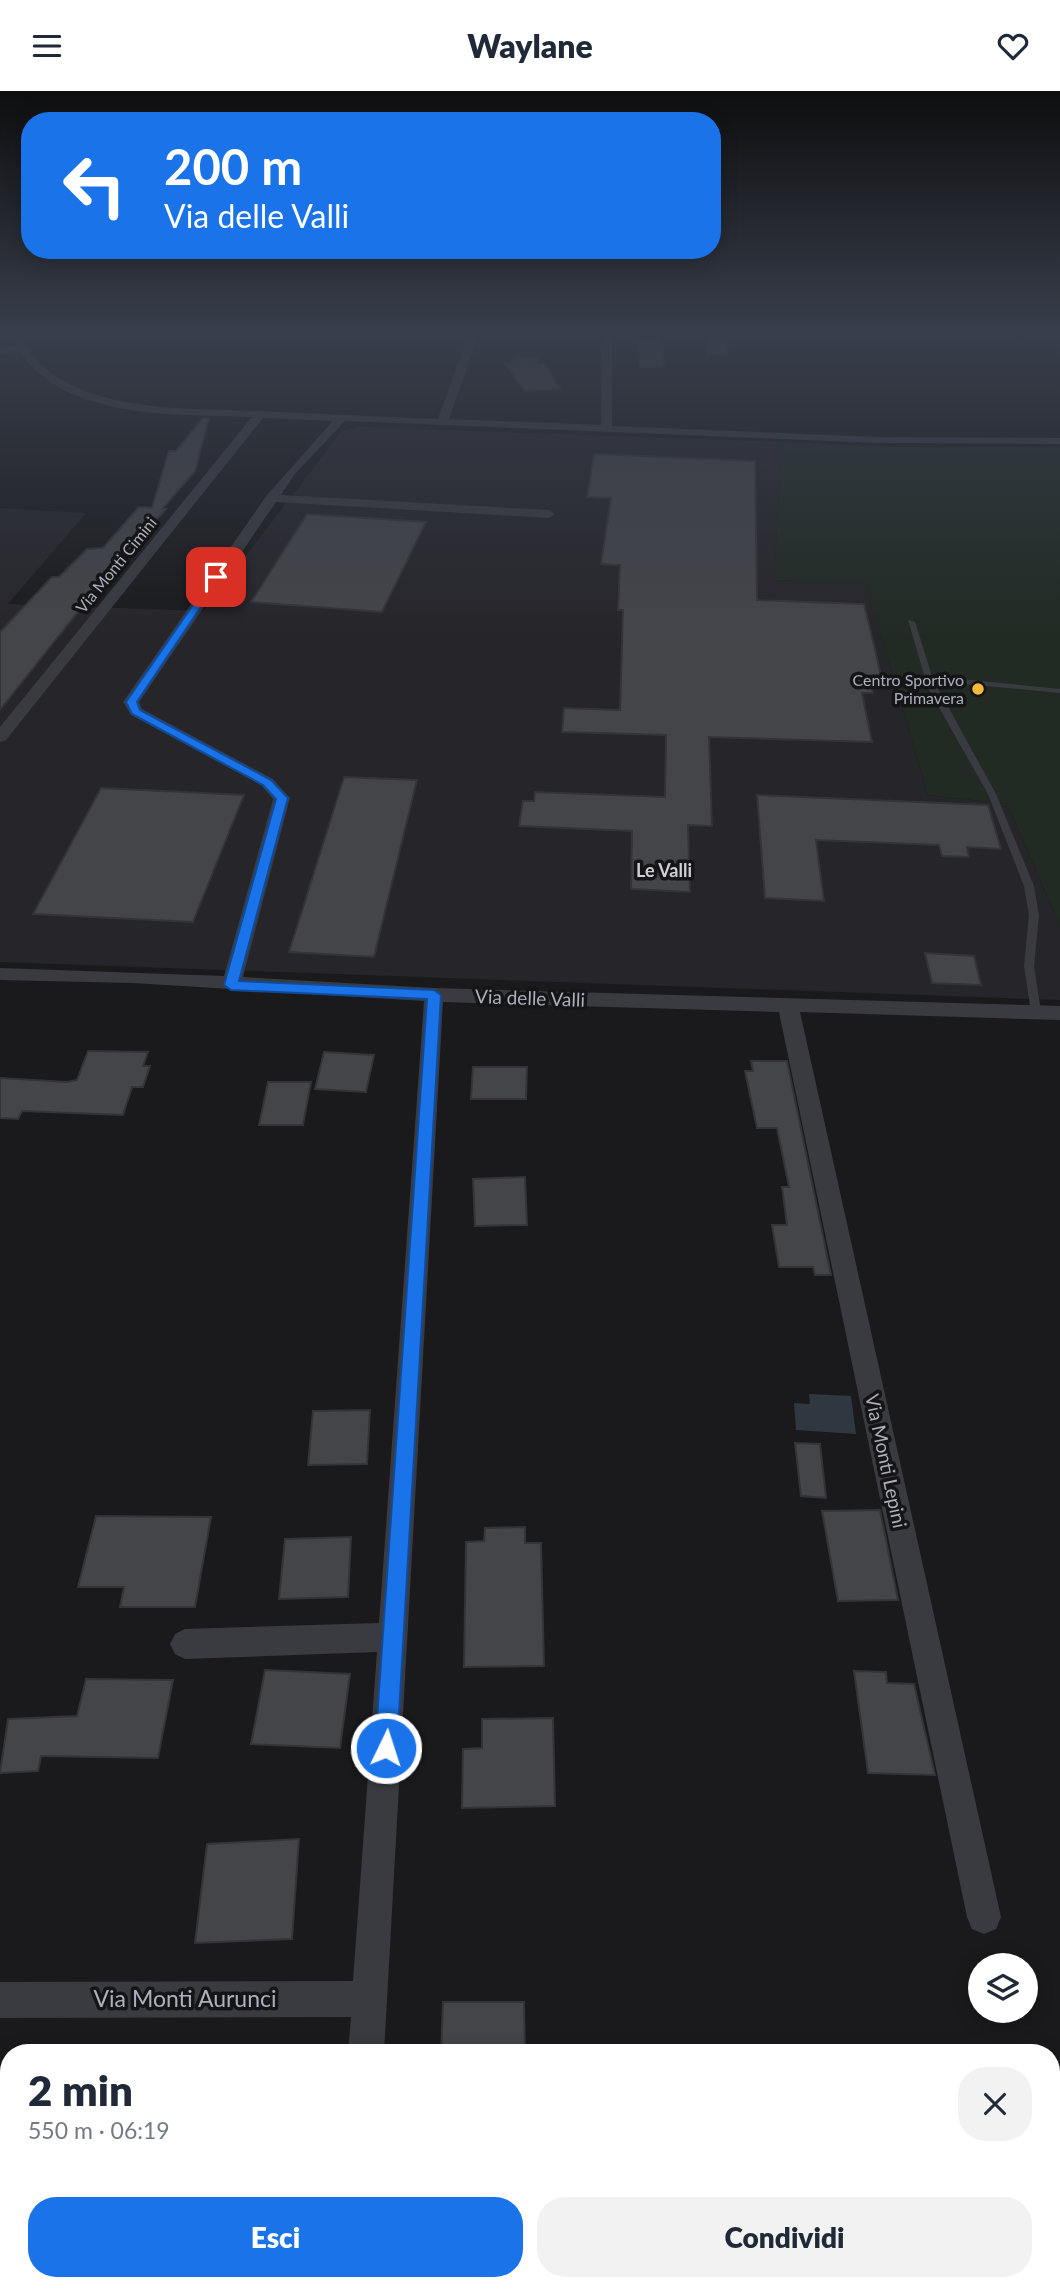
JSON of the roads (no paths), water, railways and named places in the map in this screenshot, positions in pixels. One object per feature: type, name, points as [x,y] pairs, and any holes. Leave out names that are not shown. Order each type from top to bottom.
[{"type":"street","name":"Via Monti Cimini","points":[[0,737],[245,434]]},
{"type":"street","points":[[231,985],[282,798],[267,782],[136,712],[131,702],[271,498],[297,464],[327,434]]},
{"type":"street","points":[[720,434],[878,440],[1060,441]]},
{"type":"street","points":[[271,498],[549,514]]},
{"type":"street","name":"Via delle Valli","points":[[0,974],[132,977],[434,995],[1060,1013]]},
{"type":"street","points":[[367,2044],[434,995]]},
{"type":"street","name":"Via Monti Lepini","points":[[788,1005],[984,1917]]},
{"type":"street","points":[[185,1644],[393,1637]]},
{"type":"street","name":"Via Monti Aurunci","points":[[0,2000],[370,1999]]},
{"type":"lane","points":[[911,622],[928,678],[992,794],[1029,886],[1034,915],[1029,966],[1036,1012]]},
{"type":"lane","points":[[928,678],[1060,691]]},
{"type":"place","name":"Centro Sportivo Primavera","points":[[978,689]]},
{"type":"district","name":"Le Valli","points":[[664,871]]}]
